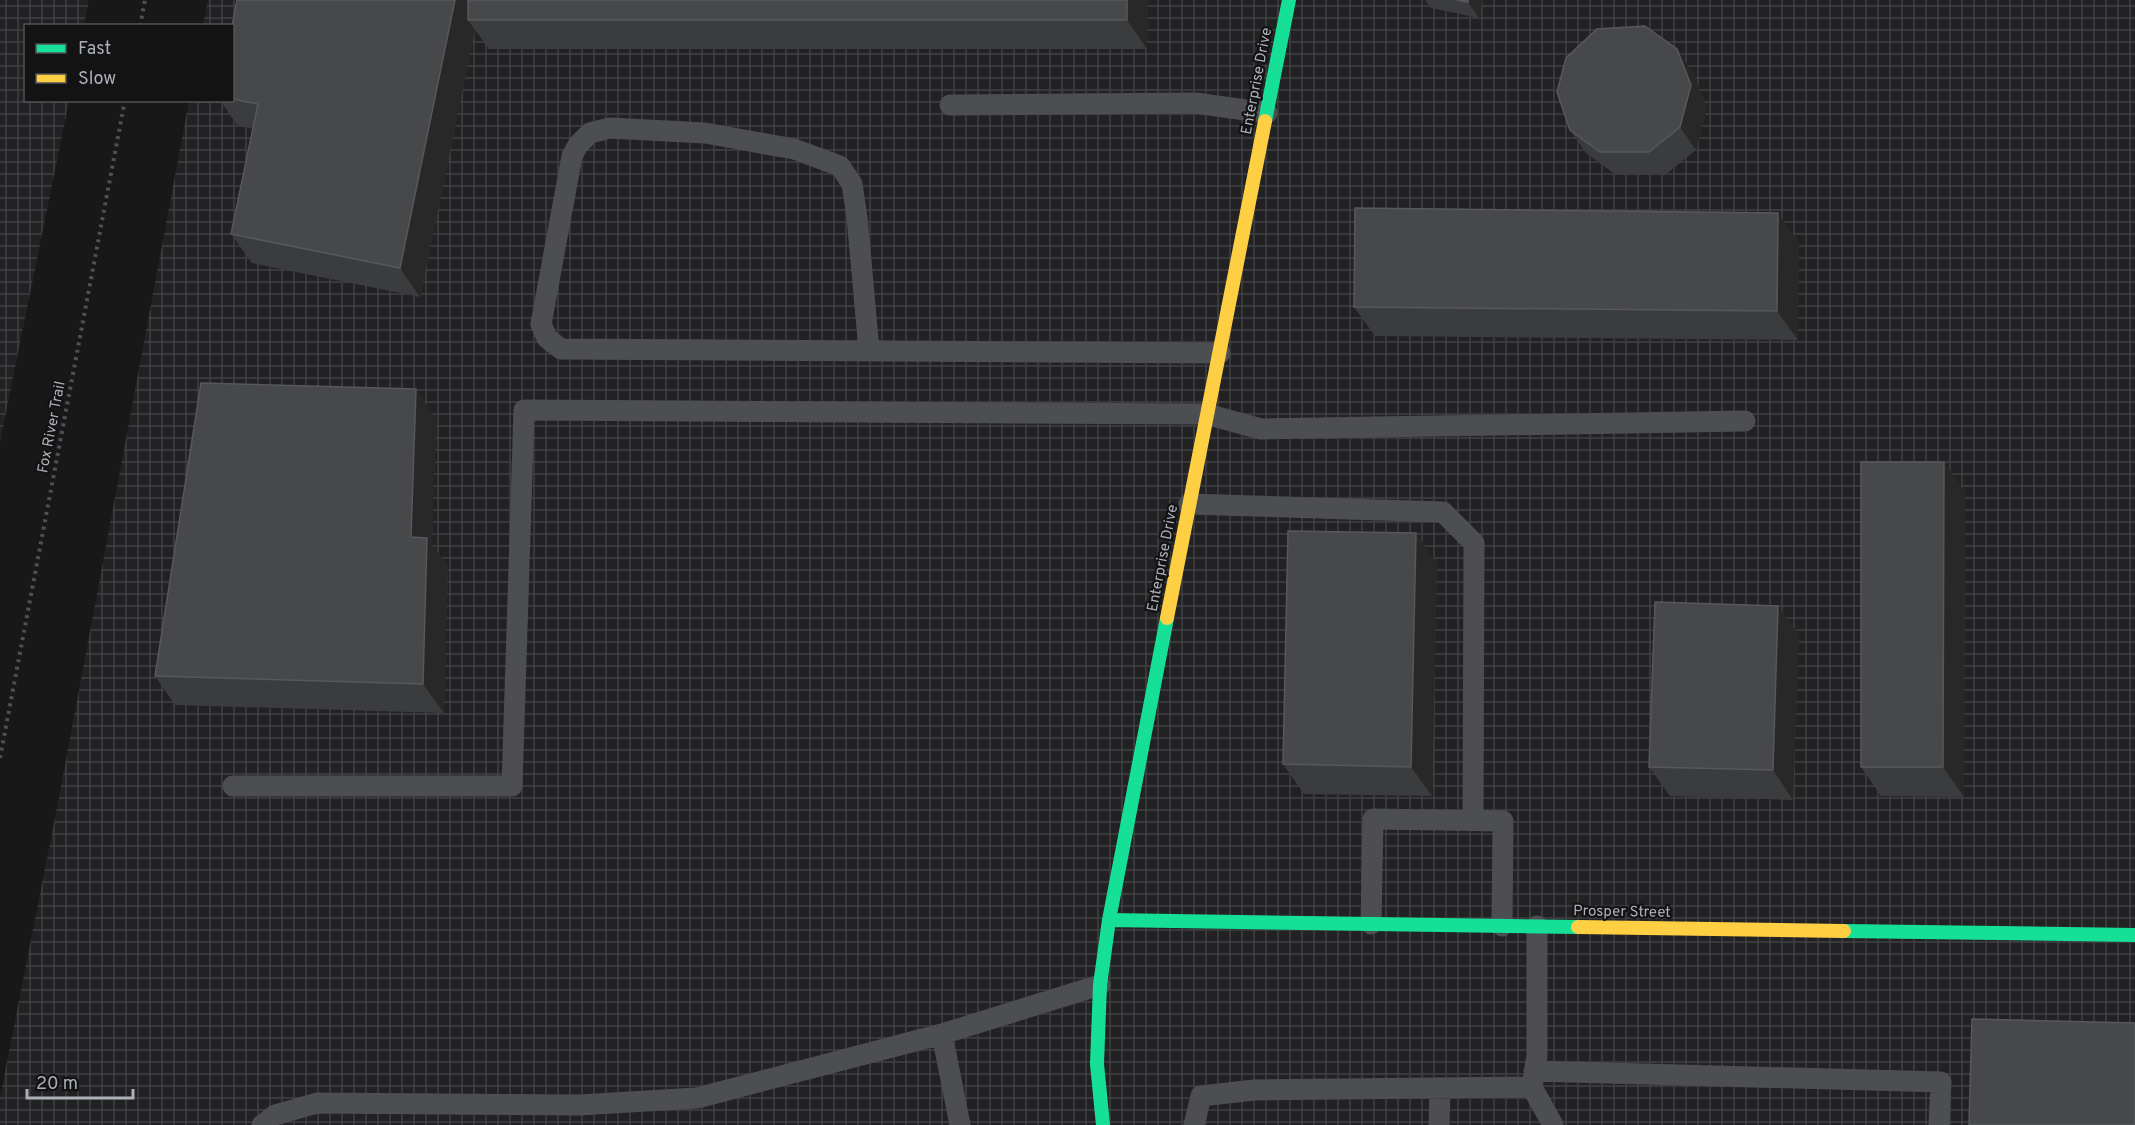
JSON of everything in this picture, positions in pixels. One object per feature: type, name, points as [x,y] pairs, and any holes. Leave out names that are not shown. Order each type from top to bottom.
[{"type":"street","name":"Enterprise Drive","points":[[1103,1125],[1097,1064],[1100,985],[1109,920],[1206,414],[1289,0]]},
{"type":"street","name":"Prosper Street","points":[[1109,920],[2135,935]]},
{"type":"lane","points":[[950,105],[1195,103],[1267,113]]},
{"type":"lane","points":[[869,350],[854,195],[852,184],[840,166],[795,148],[705,133],[610,128],[590,133],[578,145],[572,156],[541,324],[547,338],[561,348],[1220,353]]},
{"type":"lane","points":[[233,786],[512,786],[524,410],[1206,414],[1261,429],[1745,421]]},
{"type":"lane","points":[[1189,504],[1443,512],[1474,543],[1473,820]]},
{"type":"lane","points":[[1371,924],[1373,819],[1473,820],[1503,821],[1502,926]]},
{"type":"lane","points":[[1537,927],[1537,1056],[1533,1079],[1553,1125]]},
{"type":"lane","points":[[262,1125],[275,1115],[317,1103],[579,1105],[697,1098],[942,1034],[1100,985]]},
{"type":"lane","points":[[942,1034],[960,1125]]},
{"type":"lane","points":[[1194,1125],[1202,1096],[1254,1090],[1440,1089],[1533,1079],[1941,1082],[1939,1125]]},
{"type":"lane","points":[[1439,1125],[1440,1089]]},
{"type":"path","points":[[140,24],[145,0]]},
{"type":"path","name":"Fox River Trail","points":[[0,758],[125,102]]},
{"type":"shaded area","points":[[0,0],[89,0],[84,24],[24,24],[24,102],[69,102],[0,442]]},
{"type":"shaded area","points":[[208,0],[2135,0],[2135,1125],[0,1125],[0,1097],[60,792],[189,102],[234,102],[234,24],[203,24]]},
{"type":"building","points":[[237,0],[455,0],[400,268],[231,234],[258,104],[234,99],[232,24]]},
{"type":"building","points":[[468,0],[1127,0],[1127,20],[468,20]]},
{"type":"building","points":[[1645,26],[1677,49],[1691,85],[1680,127],[1649,152],[1600,152],[1570,130],[1557,92],[1566,58],[1597,29]]},
{"type":"building","points":[[1355,208],[1778,213],[1777,311],[1354,307]]},
{"type":"building","points":[[201,383],[416,389],[411,537],[427,538],[423,684],[155,676]]},
{"type":"building","points":[[1861,462],[1944,462],[1943,767],[1861,767]]},
{"type":"building","points":[[1288,531],[1416,533],[1411,767],[1283,764]]},
{"type":"building","points":[[1655,602],[1778,606],[1773,770],[1649,767]]},
{"type":"building","points":[[1972,1019],[2135,1023],[2135,1125],[1969,1125]]},
{"type":"traffic: fast","points":[[1265,121],[1289,0]]},
{"type":"traffic: fast","points":[[1103,1125],[1097,1064],[1100,985],[1109,920],[1167,618]]},
{"type":"traffic: fast","points":[[1109,920],[1578,927]]},
{"type":"traffic: fast","points":[[1844,931],[2135,935]]},
{"type":"traffic: slow","points":[[1167,618],[1265,121]]},
{"type":"traffic: slow","points":[[1578,927],[1844,931]]}]
